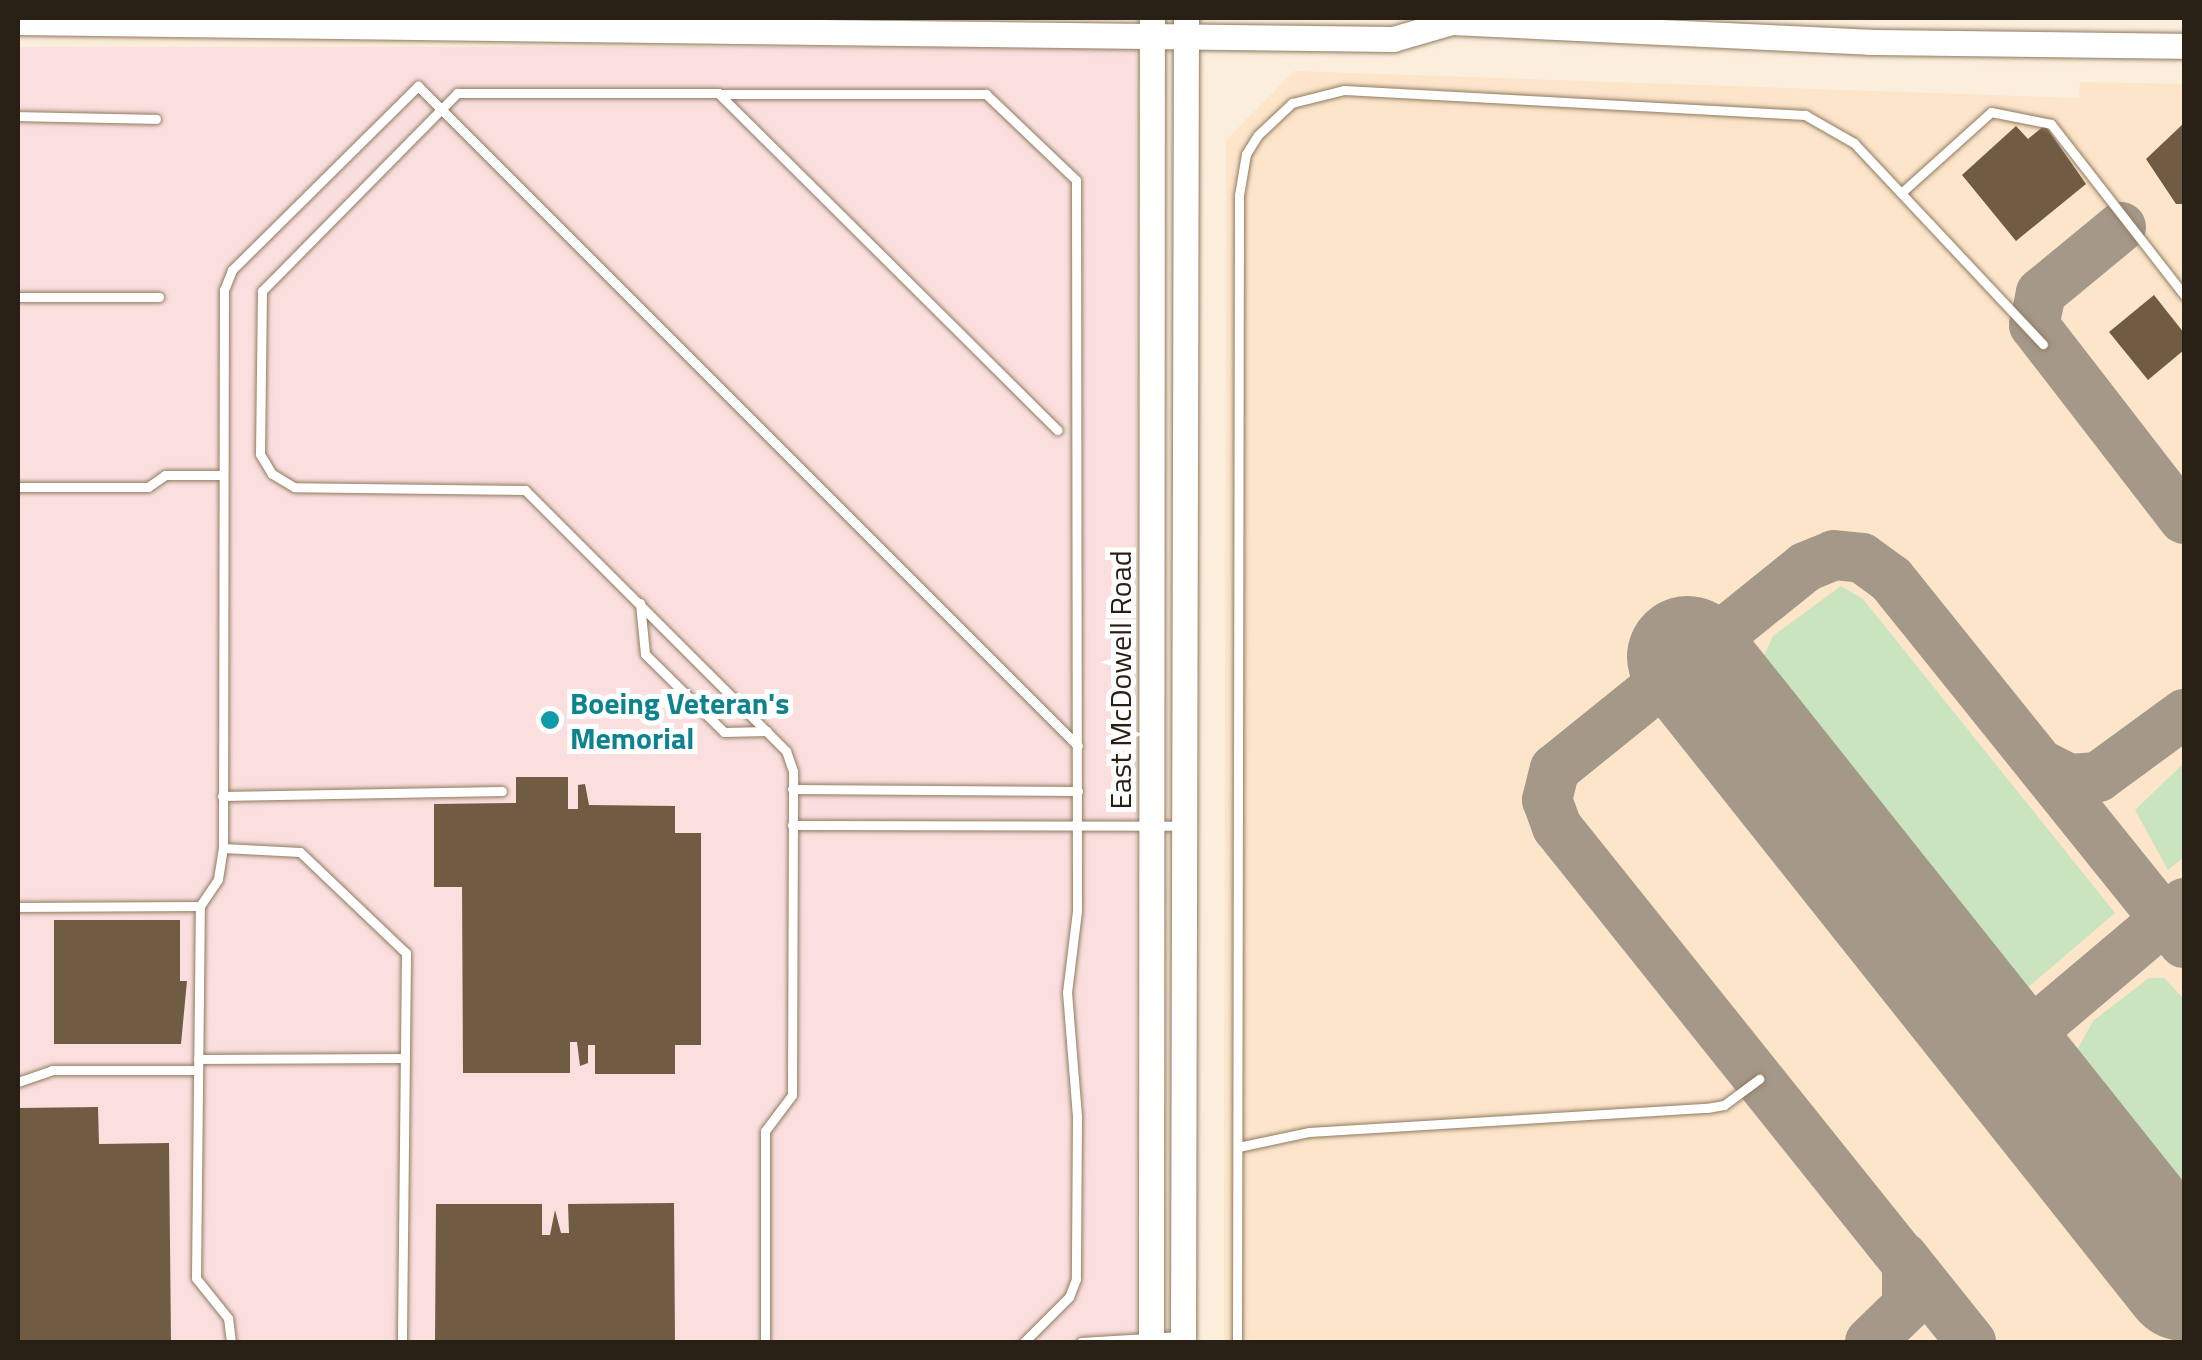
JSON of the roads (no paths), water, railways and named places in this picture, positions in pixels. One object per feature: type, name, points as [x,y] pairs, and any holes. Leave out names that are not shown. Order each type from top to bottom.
[{"type":"main road","points":[[18,22],[1186,25],[1393,39],[1446,20],[1869,42],[2184,46]]},
{"type":"main road","name":"East McDowell Road","points":[[1151,1339],[1152,25]]},
{"type":"main road","points":[[1183,1339],[1186,25]]},
{"type":"lane","points":[[231,1342],[228,1318],[197,1286],[200,906],[218,879],[223,848],[223,475],[228,276],[418,86],[1078,746]]},
{"type":"lane","points":[[1237,1342],[1238,195],[1246,154],[1258,135],[1292,103],[1344,90],[1784,110],[1826,124],[1854,143],[2044,344]]},
{"type":"lane","points":[[764,1342],[765,1131],[792,1095],[790,757],[525,490],[294,487],[278,480],[260,454],[262,291],[457,93],[986,94],[1076,180],[1078,911],[1067,992],[1076,1108],[1076,1279],[1069,1297],[1024,1342]]},
{"type":"lane","points":[[718,93],[1057,430]]},
{"type":"lane","points":[[1901,193],[1991,112],[2051,124],[2184,294]]},
{"type":"lane","points":[[18,116],[156,119]]},
{"type":"lane","points":[[18,296],[158,297]]},
{"type":"lane","points":[[18,487],[148,487],[165,475],[223,475]]},
{"type":"lane","points":[[640,602],[641,645],[670,678],[724,732],[767,731]]},
{"type":"lane","points":[[792,789],[1078,791]]},
{"type":"lane","points":[[222,796],[502,791]]},
{"type":"lane","points":[[792,825],[1184,826]]},
{"type":"lane","points":[[223,848],[300,852],[400,942],[406,953],[402,1342]]},
{"type":"lane","points":[[18,907],[200,906]]},
{"type":"lane","points":[[18,1082],[52,1070],[404,1058]]},
{"type":"lane","points":[[1238,1148],[1309,1132],[1707,1108],[1724,1104],[1759,1078]]},
{"type":"lane","points":[[1081,1342],[1183,1339]]},
{"type":"place","name":"Boeing Veteran's Memorial","points":[[550,720]]}]
